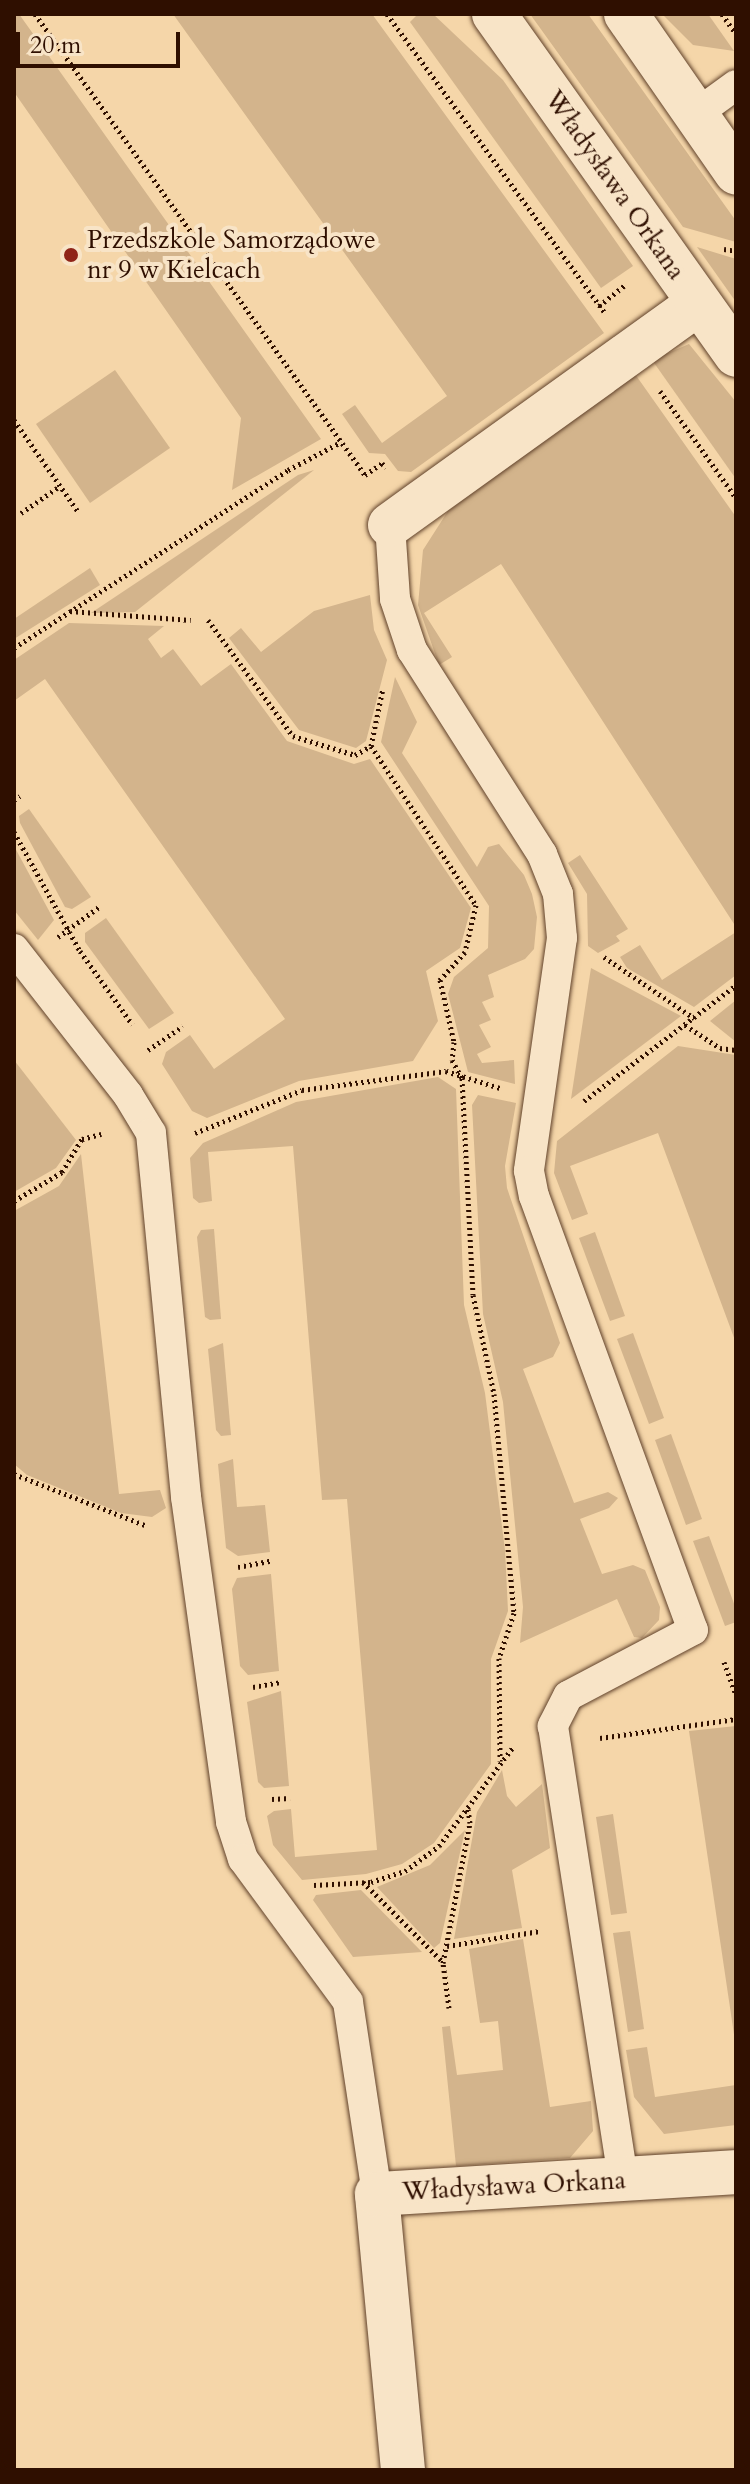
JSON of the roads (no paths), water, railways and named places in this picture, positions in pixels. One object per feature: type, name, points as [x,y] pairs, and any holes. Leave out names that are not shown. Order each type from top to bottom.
[{"type":"street","name":"Władysława Orkana","points":[[494,14],[736,355]]},
{"type":"street","points":[[626,14],[736,172]]},
{"type":"street","points":[[390,525],[699,303]]},
{"type":"street","name":"Władysława Orkana","points":[[403,2470],[377,2194],[736,2172]]},
{"type":"lane","points":[[696,114],[736,85]]},
{"type":"lane","points":[[390,525],[395,599],[412,650],[542,854],[558,894],[562,938],[529,1171],[534,1196],[693,1630],[577,1690],[555,1717],[623,2180]]},
{"type":"lane","points":[[14,949],[128,1095],[151,1133],[192,1539],[231,1822],[243,1859],[348,2002],[377,2194]]},
{"type":"place","name":"Przedszkole Samorządowe nr 9 w Kielcach","points":[[71,255]]}]
